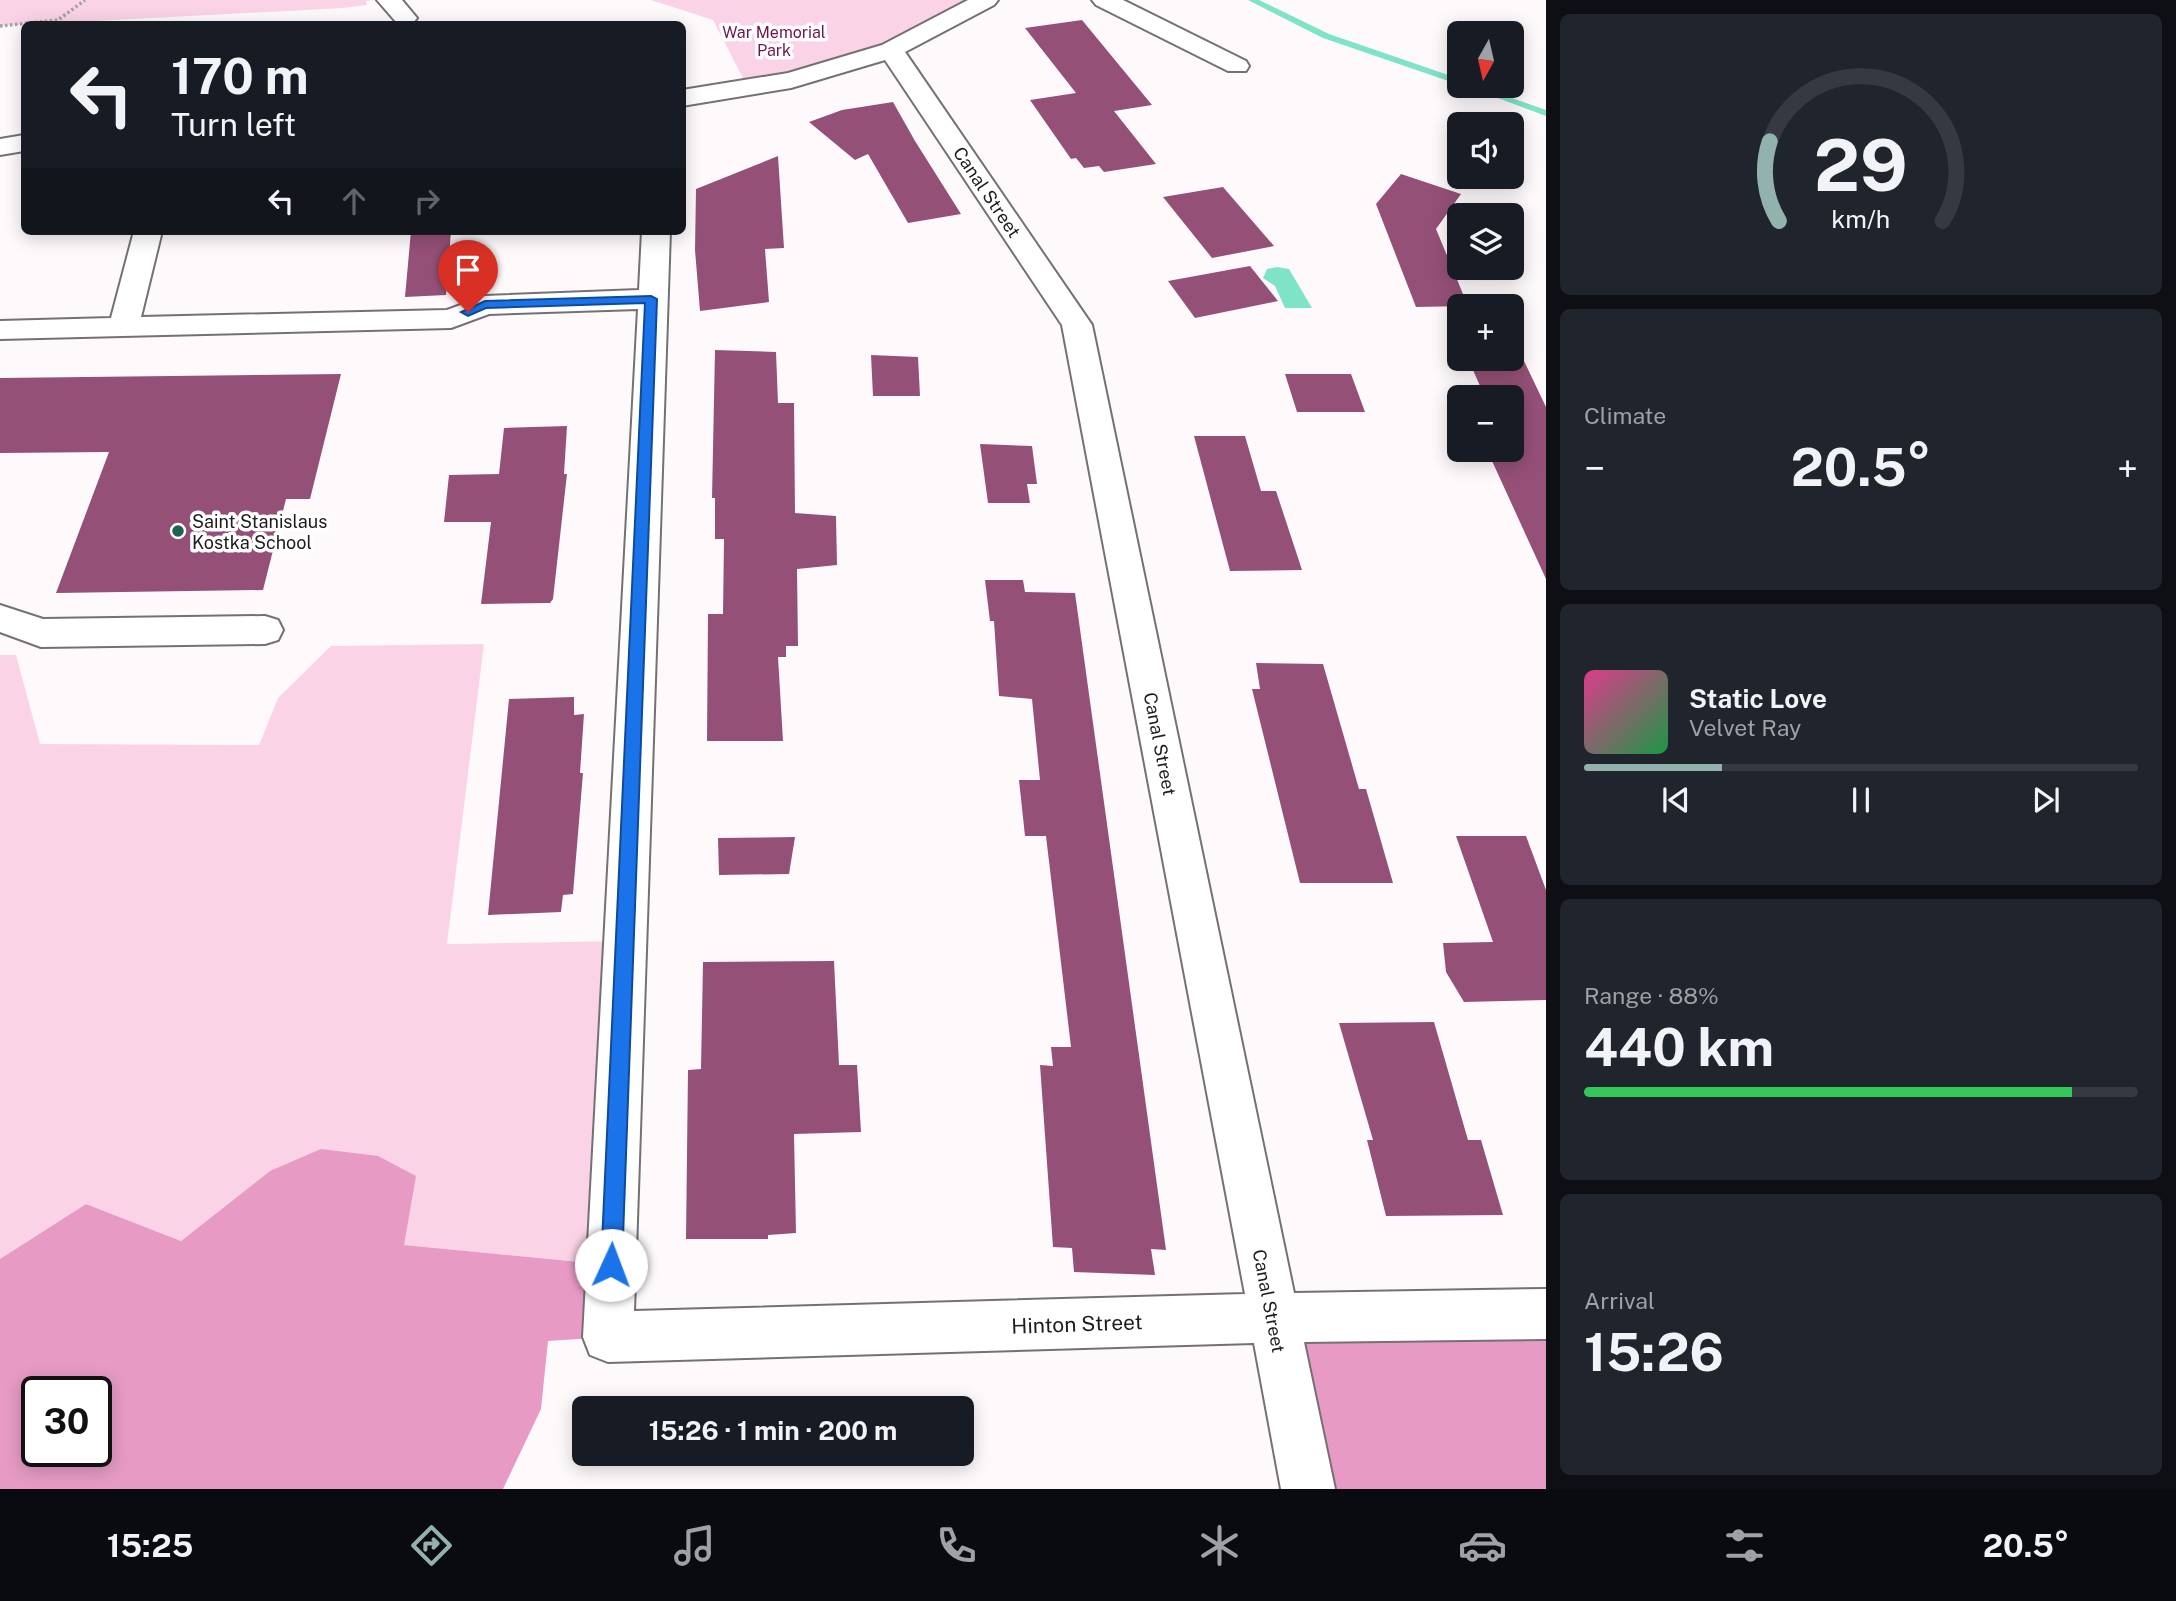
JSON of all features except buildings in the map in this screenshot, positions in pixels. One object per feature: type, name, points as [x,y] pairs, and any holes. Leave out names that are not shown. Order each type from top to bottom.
[{"type":"street","points":[[686,97],[791,80],[891,50],[986,0]]},
{"type":"street","points":[[1104,0],[1237,66]]},
{"type":"street","name":"Canal Street","points":[[891,50],[1077,325],[1308,1489]]},
{"type":"street","points":[[0,148],[21,144]]},
{"type":"street","points":[[123,328],[147,235]]},
{"type":"street","points":[[0,330],[451,319],[485,305],[651,299],[656,235]]},
{"type":"street","name":"Hinton Street","points":[[651,299],[608,1337],[1272,1318],[1546,1314]]},
{"type":"street","points":[[0,618],[41,633],[265,630]]},
{"type":"path","points":[[48,21],[58,20],[85,0]]},
{"type":"path","points":[[0,26],[21,24]]},
{"type":"green space","points":[[0,0],[374,0],[366,1],[367,5],[343,8],[95,21],[21,21],[21,25],[0,26]]},
{"type":"green space","name":"War Memorial Park","points":[[651,0],[986,0],[891,50],[748,88],[713,20]]},
{"type":"green space","points":[[484,644],[447,944],[625,941],[611,1265],[403,1245],[270,1171],[181,1241],[86,1204],[0,1259],[0,655],[16,655],[40,744],[259,745],[278,698],[331,646]]},
{"type":"shaded area","points":[[1267,269],[1289,269],[1312,308],[1285,308],[1275,286],[1263,278]]},
{"type":"shaded area","points":[[321,1149],[378,1156],[416,1176],[404,1245],[611,1265],[608,1337],[548,1341],[541,1409],[503,1489],[0,1489],[0,1259],[86,1204],[181,1241],[270,1171]]},
{"type":"shaded area","points":[[1546,1314],[1546,1489],[1308,1489],[1272,1318]]},
{"type":"waterway","points":[[1252,0],[1326,36],[1447,78]]},
{"type":"waterway","points":[[1504,98],[1546,113]]},
{"type":"place","name":"Saint Stanislaus Kostka School","points":[[178,531]]},
{"type":"route","points":[[468,312],[485,305],[651,299],[611,1265]]}]
